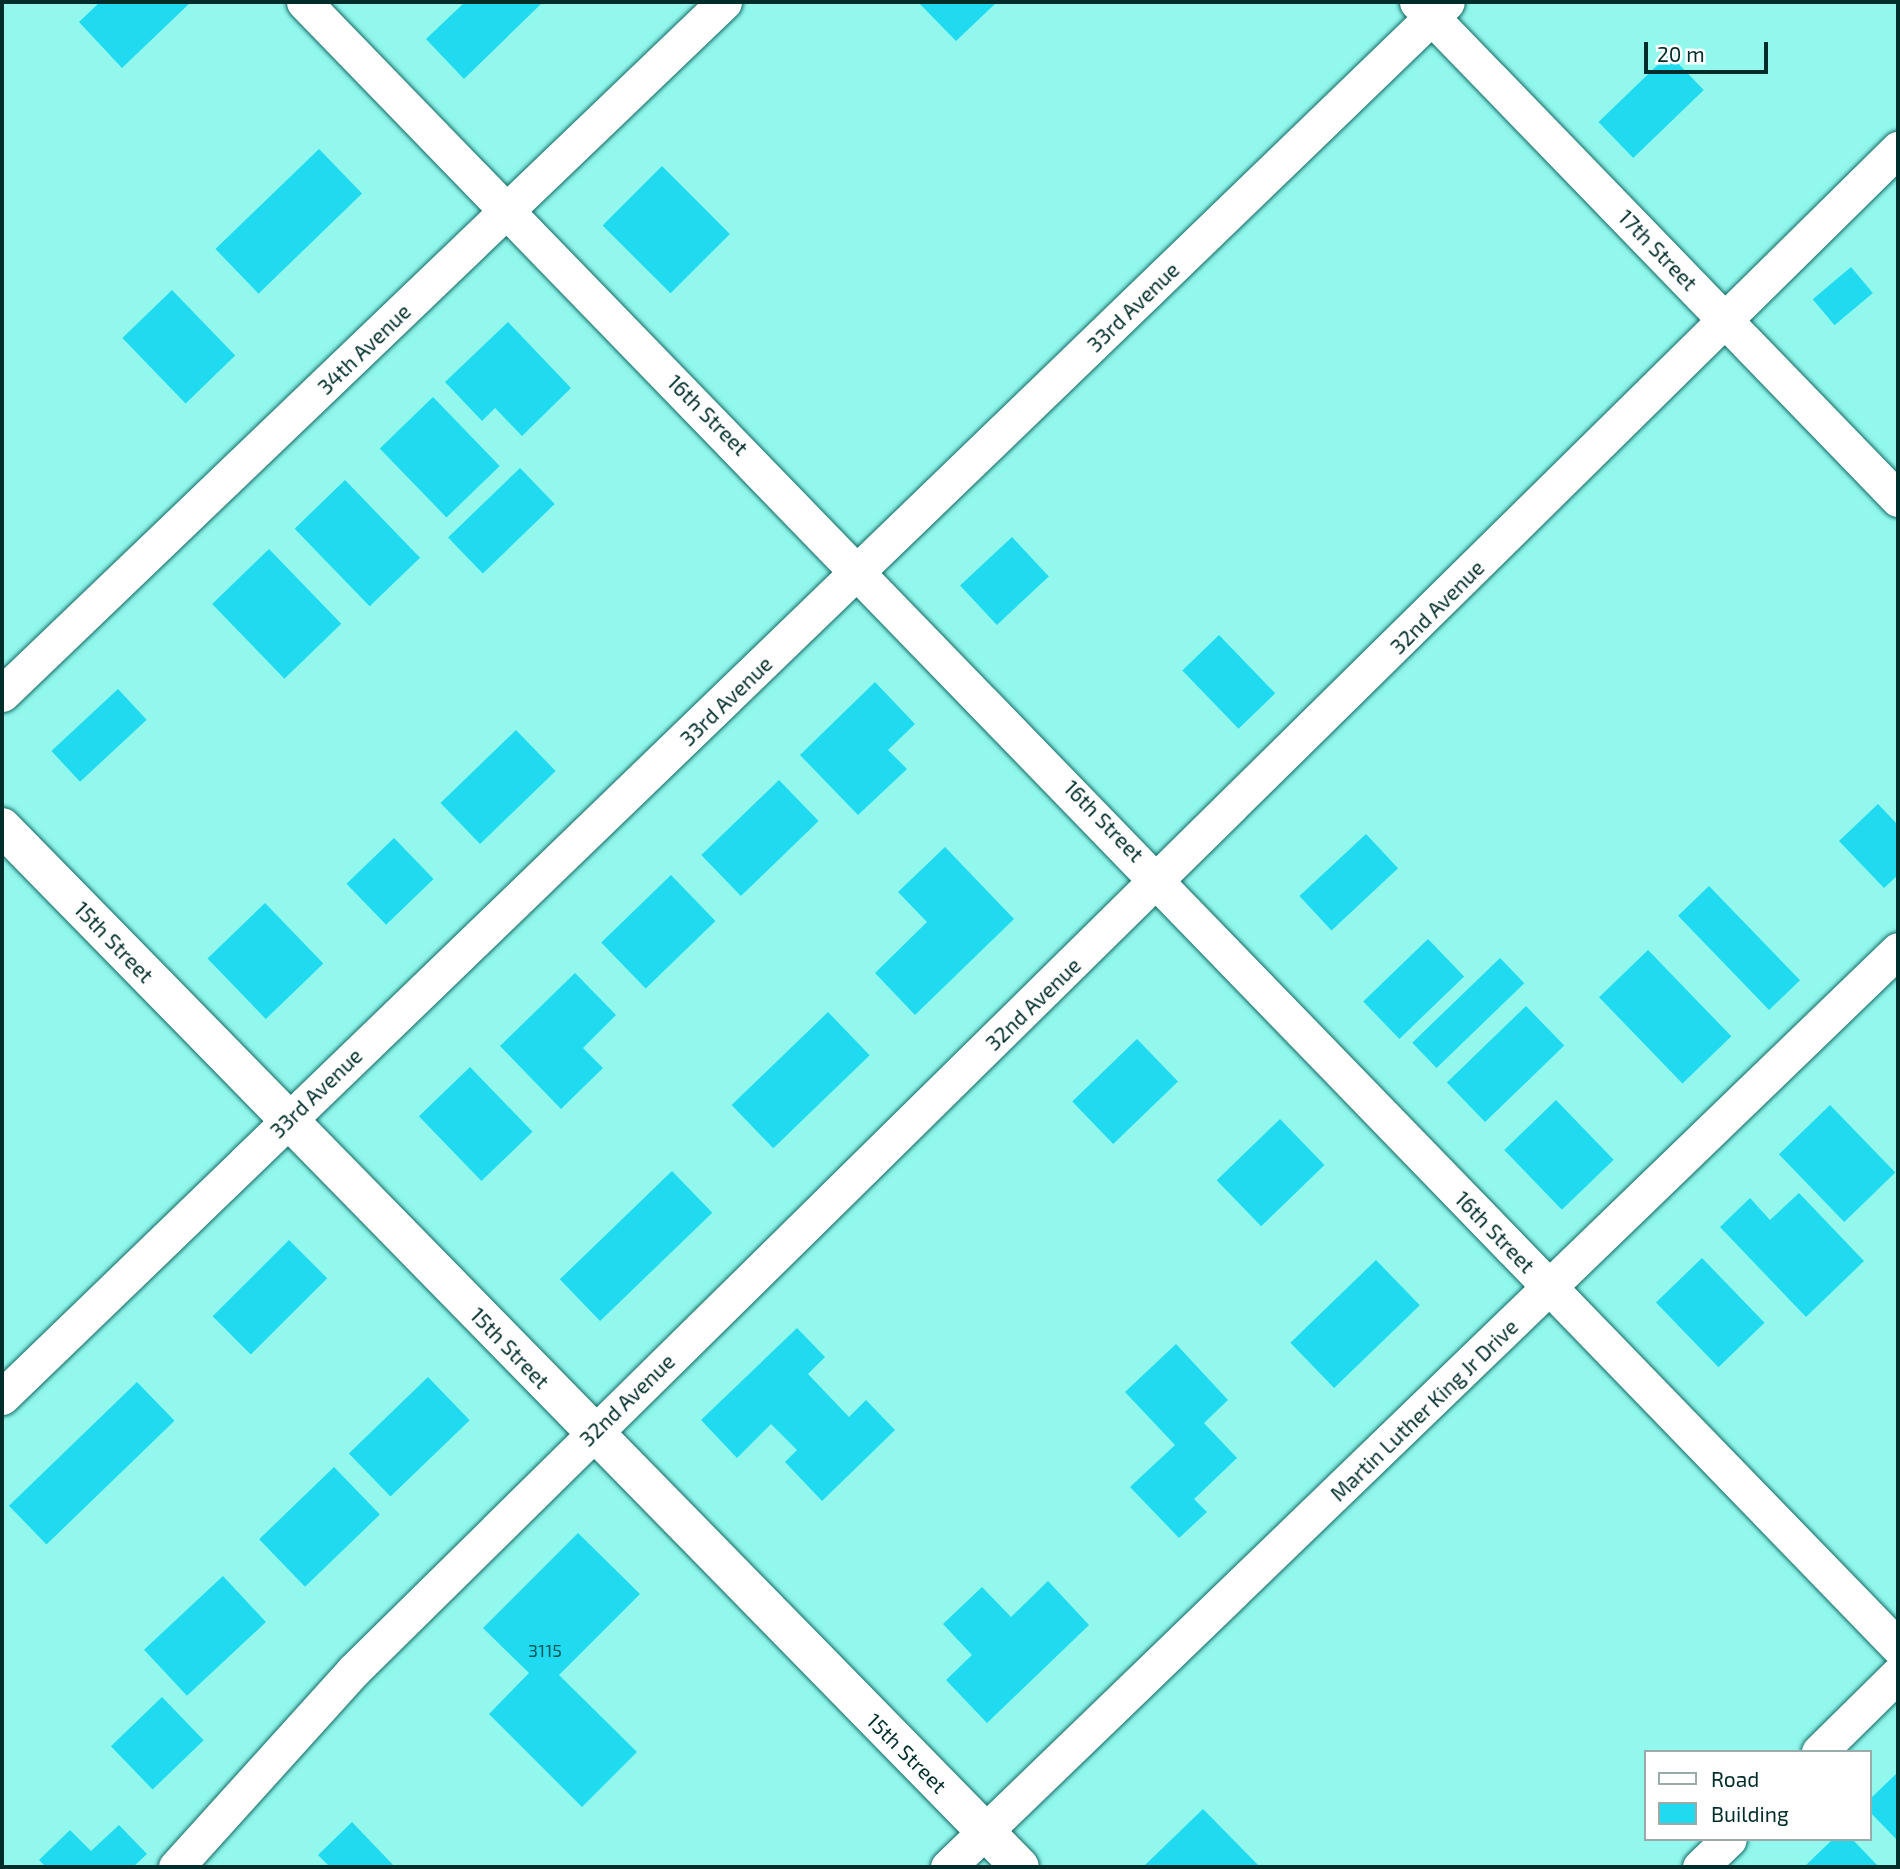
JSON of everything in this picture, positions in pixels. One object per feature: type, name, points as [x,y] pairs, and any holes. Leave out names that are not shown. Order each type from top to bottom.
[{"type":"street","name":"16th Street","points":[[304,2],[508,213],[862,570],[1161,879],[1550,1289],[1898,1647]]},
{"type":"street","name":"34th Avenue","points":[[2,694],[508,213],[724,2]]},
{"type":"street","name":"17th Street","points":[[1432,7],[1898,499]]},
{"type":"street","name":"33rd Avenue","points":[[2,1397],[862,570],[1432,7]]},
{"type":"street","name":"32nd Avenue","points":[[176,1867],[352,1671],[1728,322],[1898,149]]},
{"type":"street","name":"15th Street","points":[[2,827],[593,1434],[1020,1867]]},
{"type":"street","name":"Martin Luther King Jr Drive","points":[[948,1867],[1550,1289],[1898,950]]},
{"type":"street","points":[[1821,1750],[1898,1674]]},
{"type":"street","points":[[1700,1867],[1727,1841]]},
{"type":"building","points":[[100,2],[191,2],[122,68],[79,22]]},
{"type":"building","points":[[465,2],[543,2],[464,79],[426,39]]},
{"type":"building","points":[[918,2],[997,2],[956,41]]},
{"type":"building","points":[[1669,54],[1704,90],[1633,158],[1599,122]]},
{"type":"building","points":[[319,149],[362,194],[258,294],[215,249]]},
{"type":"building","points":[[662,166],[730,234],[670,293],[603,225]]},
{"type":"building","points":[[1851,267],[1873,293],[1835,325],[1813,299]]},
{"type":"building","points":[[172,290],[235,355],[186,403],[122,338]]},
{"type":"building","points":[[508,322],[571,388],[522,436],[495,408],[482,421],[445,382]]},
{"type":"building","points":[[433,397],[500,466],[446,517],[380,448]]},
{"type":"building","points":[[520,468],[555,504],[483,573],[448,537]]},
{"type":"building","points":[[345,480],[420,558],[370,606],[295,529]]},
{"type":"building","points":[[1012,537],[1049,576],[997,625],[960,585]]},
{"type":"building","points":[[269,549],[341,624],[284,679],[212,604]]},
{"type":"building","points":[[1219,635],[1275,693],[1239,729],[1182,670]]},
{"type":"building","points":[[875,682],[915,724],[888,750],[907,769],[858,815],[800,755]]},
{"type":"building","points":[[118,689],[147,720],[80,782],[51,751]]},
{"type":"building","points":[[516,730],[556,771],[480,844],[440,803]]},
{"type":"building","points":[[779,780],[819,821],[741,896],[701,855]]},
{"type":"building","points":[[1878,804],[1898,825],[1898,875],[1884,888],[1839,841]]},
{"type":"building","points":[[1366,834],[1398,868],[1332,930],[1299,896]]},
{"type":"building","points":[[394,838],[434,879],[386,925],[347,884]]},
{"type":"building","points":[[945,847],[1014,919],[915,1015],[875,973],[927,922],[898,892]]},
{"type":"building","points":[[671,875],[715,921],[646,988],[601,942]]},
{"type":"building","points":[[1709,886],[1800,980],[1769,1010],[1678,916]]},
{"type":"building","points":[[265,903],[323,963],[266,1019],[207,959]]},
{"type":"building","points":[[1428,939],[1464,976],[1399,1039],[1363,1002]]},
{"type":"building","points":[[1648,950],[1731,1036],[1682,1084],[1599,997]]},
{"type":"building","points":[[1500,958],[1524,983],[1437,1068],[1412,1043]]},
{"type":"building","points":[[575,973],[616,1015],[583,1048],[603,1068],[561,1109],[500,1046]]},
{"type":"building","points":[[1526,1006],[1564,1046],[1485,1122],[1447,1082]]},
{"type":"building","points":[[828,1012],[870,1055],[773,1148],[732,1105]]},
{"type":"building","points":[[1137,1039],[1178,1081],[1113,1144],[1072,1102]]},
{"type":"building","points":[[470,1067],[533,1132],[481,1181],[419,1116]]},
{"type":"building","points":[[1556,1100],[1614,1160],[1562,1210],[1504,1150]]},
{"type":"building","points":[[1830,1105],[1895,1173],[1844,1222],[1779,1154]]},
{"type":"building","points":[[1280,1119],[1324,1165],[1261,1226],[1217,1180]]},
{"type":"building","points":[[672,1171],[712,1213],[600,1321],[560,1279]]},
{"type":"building","points":[[1799,1193],[1864,1261],[1806,1317],[1720,1227],[1750,1198],[1770,1220]]},
{"type":"building","points":[[289,1240],[327,1278],[251,1355],[213,1316]]},
{"type":"building","points":[[1702,1258],[1765,1323],[1718,1367],[1656,1302]]},
{"type":"building","points":[[1376,1260],[1420,1305],[1334,1388],[1290,1343]]},
{"type":"building","points":[[797,1328],[825,1357],[808,1374],[849,1417],[866,1400],[895,1430],[822,1501],[785,1462],[797,1450],[771,1424],[737,1458],[701,1420]]},
{"type":"building","points":[[1176,1344],[1228,1400],[1204,1423],[1237,1458],[1194,1499],[1207,1512],[1179,1538],[1130,1487],[1175,1445],[1125,1392]]},
{"type":"building","points":[[428,1377],[470,1420],[391,1497],[349,1453]]},
{"type":"building","points":[[137,1382],[175,1421],[46,1544],[9,1506]]},
{"type":"building","points":[[334,1467],[380,1514],[305,1587],[259,1539]]},
{"type":"building","points":[[578,1533],[640,1594],[559,1675],[637,1752],[582,1807],[489,1714],[529,1673],[483,1628]]},
{"type":"building","points":[[223,1576],[266,1622],[187,1696],[144,1650]]},
{"type":"building","points":[[1048,1581],[1089,1625],[987,1723],[946,1680],[972,1655],[943,1624],[982,1587],[1011,1617]]},
{"type":"building","points":[[162,1697],[204,1740],[153,1789],[111,1746]]},
{"type":"building","points":[[1898,1772],[1898,1841],[1872,1814],[1872,1797]]},
{"type":"building","points":[[1203,1809],[1260,1867],[1143,1867]]},
{"type":"building","points":[[352,1822],[395,1867],[330,1867],[318,1855]]},
{"type":"building","points":[[119,1825],[147,1854],[133,1867],[46,1867],[39,1860],[70,1830],[91,1851]]},
{"type":"building","points":[[1831,1841],[1854,1841],[1879,1867],[1804,1867]]}]
